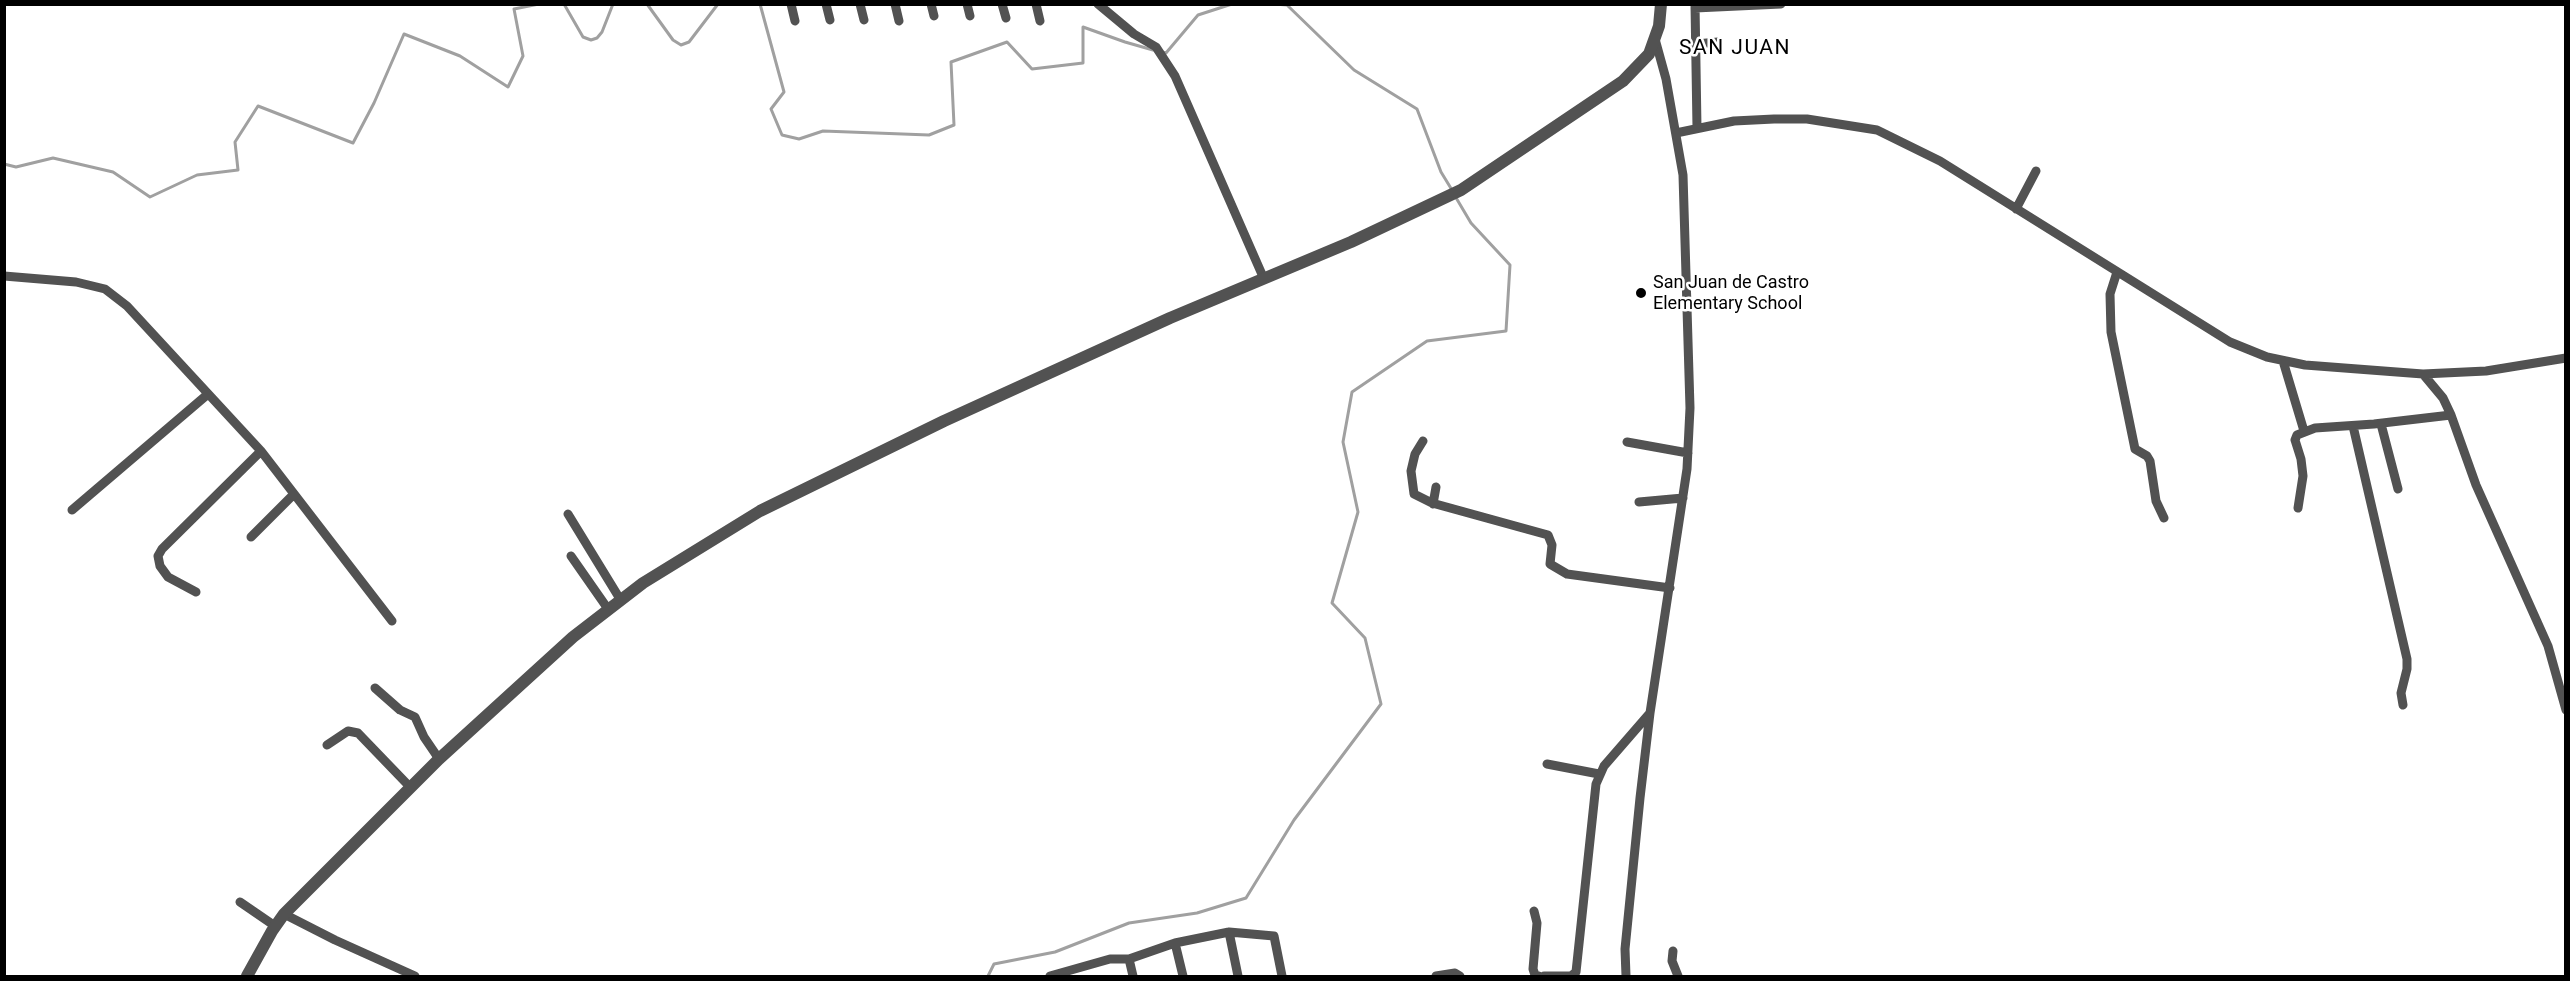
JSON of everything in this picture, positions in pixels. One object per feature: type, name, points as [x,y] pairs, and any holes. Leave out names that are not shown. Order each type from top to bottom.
[{"type":"street","points":[[791,4],[795,21]]},
{"type":"street","points":[[826,4],[830,20]]},
{"type":"street","points":[[860,4],[864,20]]},
{"type":"street","points":[[895,4],[899,21]]},
{"type":"street","points":[[932,4],[934,16]]},
{"type":"street","points":[[967,4],[970,16]]},
{"type":"street","points":[[1002,4],[1006,18]]},
{"type":"street","points":[[1036,4],[1040,21]]},
{"type":"street","points":[[1098,4],[1134,34],[1156,46],[1175,76],[1264,279]]},
{"type":"street","points":[[247,976],[284,914],[439,759],[573,637],[620,599],[663,569],[760,511],[944,421],[1170,318],[1264,279],[1461,190],[1623,81],[1649,54],[1659,26],[1661,4]]},
{"type":"street","points":[[1697,128],[1695,6],[1781,4]]},
{"type":"street","points":[[1626,976],[1625,949],[1650,713],[1683,498],[1690,408],[1683,175],[1666,79],[1654,39]]},
{"type":"street","points":[[1696,44],[1718,42]]},
{"type":"street","points":[[1676,133],[1734,121],[1774,118],[1807,119],[1877,130],[1940,161],[2236,346],[2283,361],[2305,365],[2423,374],[2486,371],[2565,358]]},
{"type":"street","points":[[2016,209],[2036,171]]},
{"type":"street","points":[[2117,272],[2110,294],[2112,332],[2135,449],[2150,461],[2156,501],[2164,518]]},
{"type":"street","points":[[4,276],[76,282],[105,290],[127,306],[261,451],[392,621]]},
{"type":"street","points":[[2283,361],[2304,431]]},
{"type":"street","points":[[2423,374],[2443,398],[2451,415],[2476,486],[2548,646],[2565,710]]},
{"type":"street","points":[[72,510],[208,394]]},
{"type":"street","points":[[2298,508],[2303,476],[2295,437],[2304,431],[2451,415]]},
{"type":"street","points":[[2381,424],[2398,489]]},
{"type":"street","points":[[2353,426],[2407,659],[2401,693],[2403,705]]},
{"type":"street","points":[[1423,441],[1415,454],[1411,471],[1414,494],[1433,504],[1548,535],[1552,545],[1550,564],[1567,574],[1670,588]]},
{"type":"street","points":[[1627,442],[1688,453]]},
{"type":"street","points":[[196,591],[168,577],[160,566],[158,556],[162,549],[261,451]]},
{"type":"street","points":[[1433,504],[1436,487]]},
{"type":"street","points":[[251,537],[294,494]]},
{"type":"street","points":[[1639,502],[1683,498]]},
{"type":"street","points":[[568,514],[620,599]]},
{"type":"street","points":[[571,556],[608,609]]},
{"type":"street","points":[[375,688],[400,711],[415,717],[439,759]]},
{"type":"street","points":[[1534,911],[1537,919],[1533,969],[1535,975],[1574,975],[1578,968],[1594,791],[1599,774],[1608,760],[1650,713]]},
{"type":"street","points":[[327,745],[348,731],[358,733],[410,788]]},
{"type":"street","points":[[1547,764],[1599,774]]},
{"type":"street","points":[[240,902],[275,926]]},
{"type":"street","points":[[284,914],[335,940],[416,976]]},
{"type":"street","points":[[1229,932],[1238,976]]},
{"type":"street","points":[[1050,976],[1110,959],[1129,958],[1175,944],[1229,932],[1274,936],[1282,976]]},
{"type":"street","points":[[1175,944],[1183,976]]},
{"type":"street","points":[[1672,951],[1672,961],[1678,976]]},
{"type":"street","points":[[1129,958],[1133,976]]},
{"type":"street","points":[[1436,976],[1455,973],[1460,976]]},
{"type":"waterway","points":[[4,164],[16,167],[53,158],[113,172],[150,197],[197,175],[238,170],[235,142],[258,106],[353,143],[374,103],[404,34],[460,56],[508,87],[523,56],[514,9],[539,4]]},
{"type":"waterway","points":[[564,4],[583,37],[591,40],[597,38],[602,32],[613,4]]},
{"type":"waterway","points":[[647,4],[673,40],[681,45],[689,42],[718,4]]},
{"type":"waterway","points":[[760,4],[784,92],[771,109],[782,135],[799,139],[823,131],[929,135],[954,125],[951,62],[1007,42],[1032,69],[1083,63],[1083,27],[1153,50]]},
{"type":"waterway","points":[[1162,52],[1166,53],[1198,15],[1232,4]]},
{"type":"waterway","points":[[1274,4],[1287,5],[1354,70],[1417,109],[1441,172],[1452,190]]},
{"type":"waterway","points":[[988,976],[994,964],[1055,952],[1129,923],[1197,913],[1246,898],[1294,820],[1381,704],[1365,638],[1332,603],[1358,512],[1343,442],[1352,392],[1427,341],[1506,331],[1510,265],[1471,223],[1455,196]]},
{"type":"place","name":"San Juan de Castro Elementary School","points":[[1641,293]]},
{"type":"district","name":"SAN JUAN","points":[[1735,49]]}]
